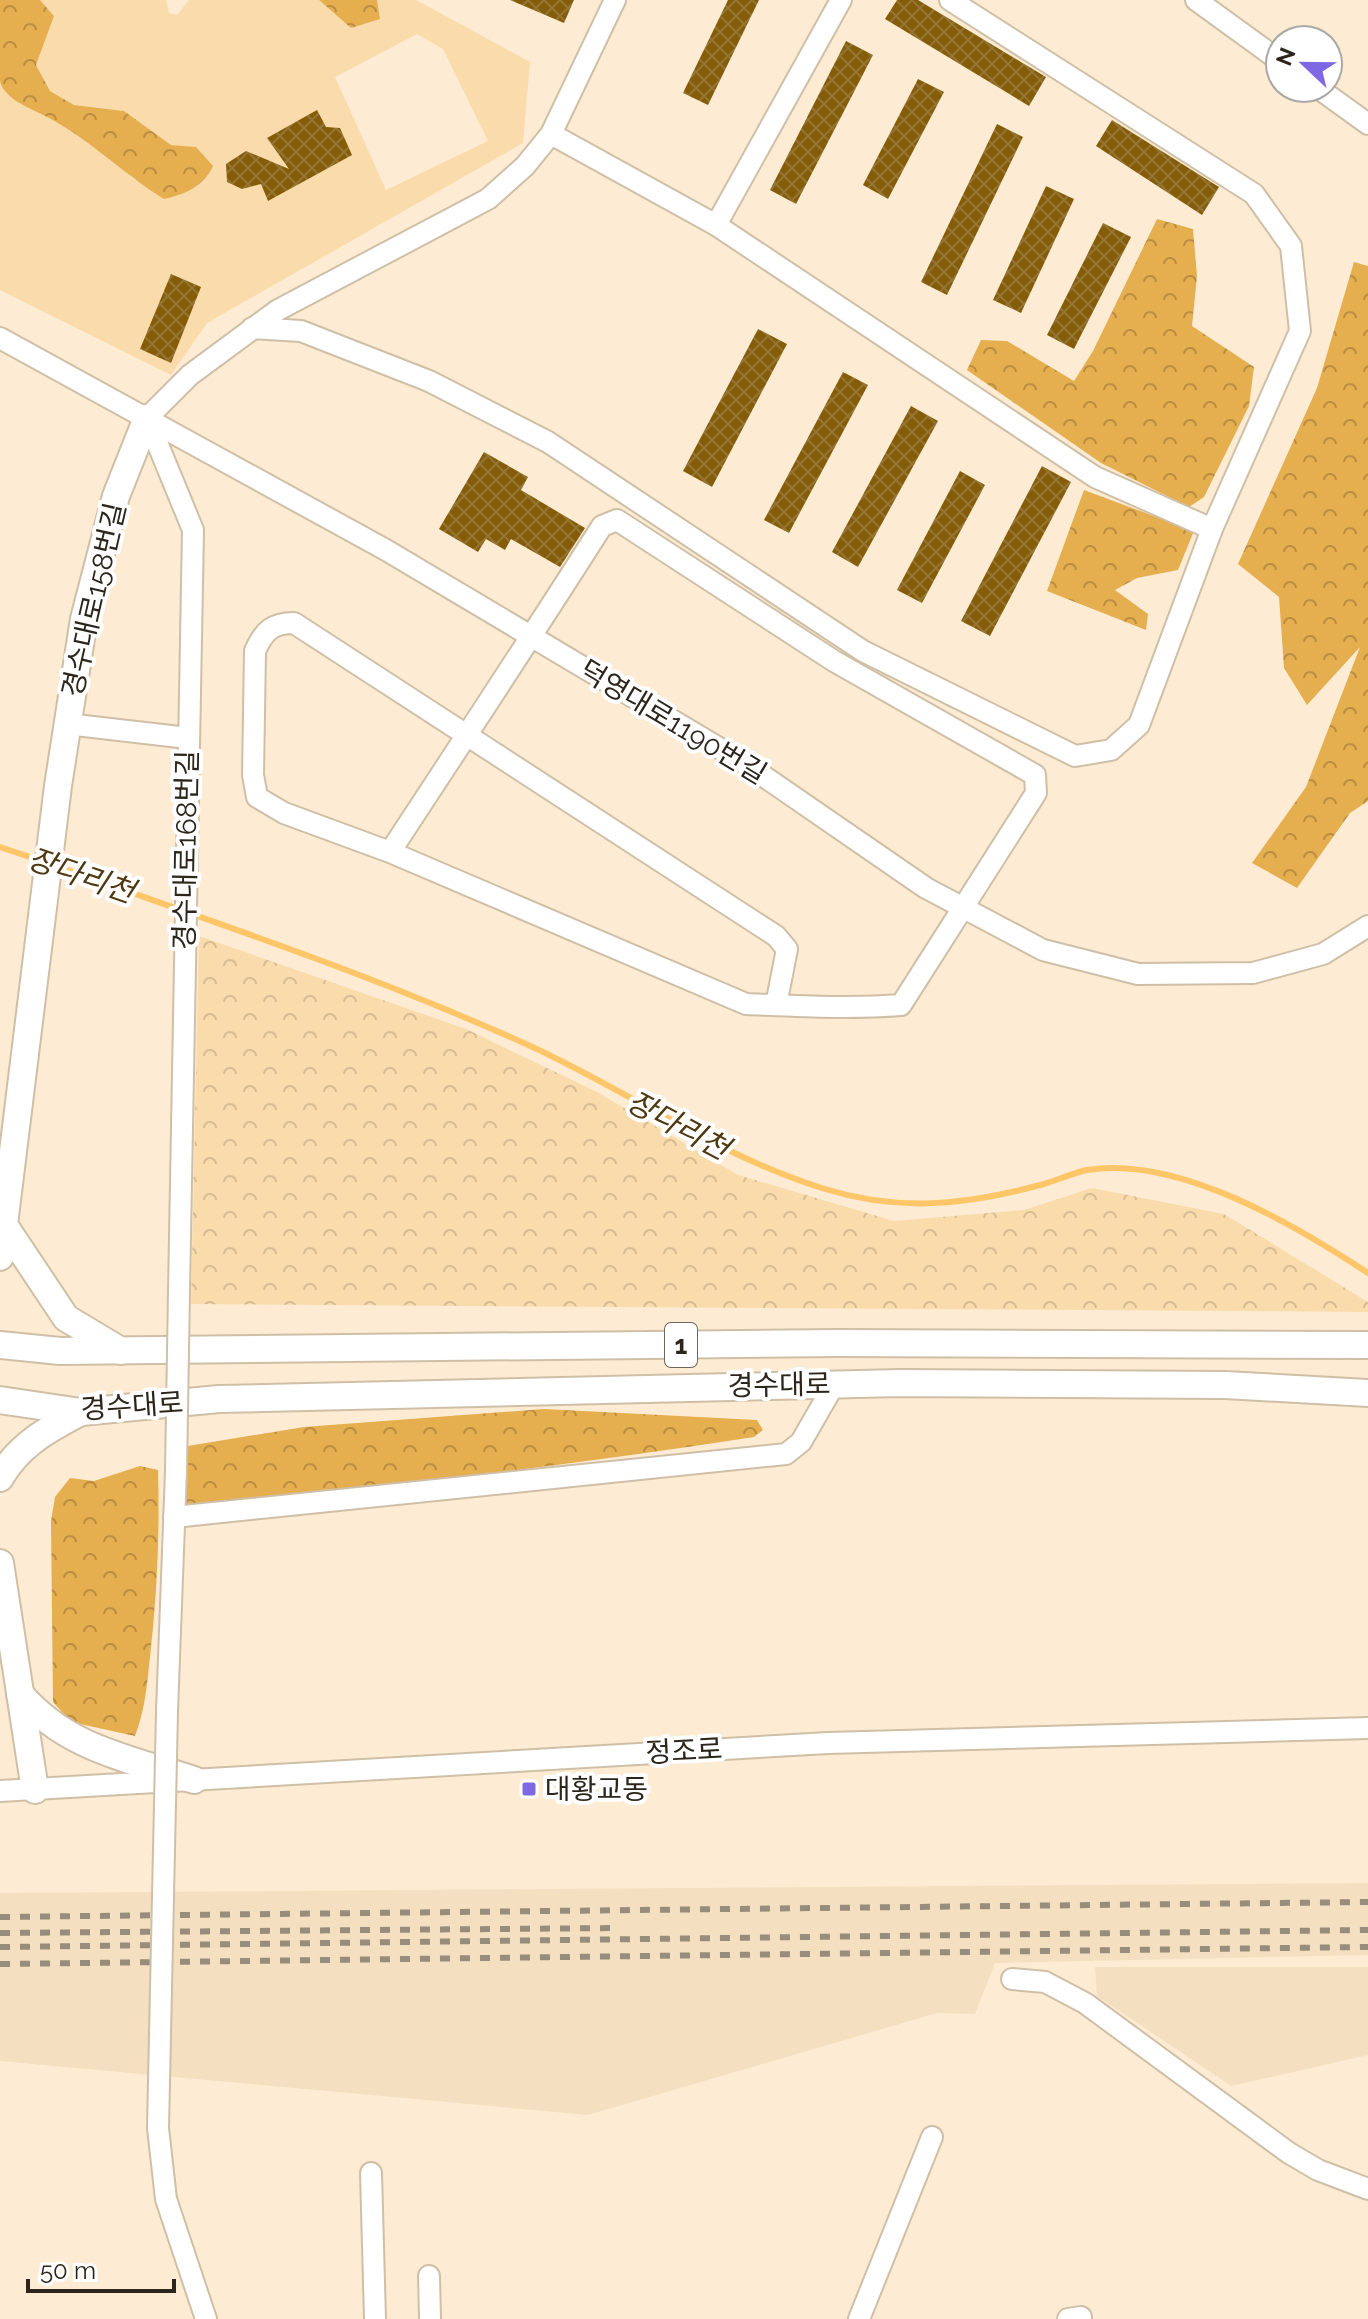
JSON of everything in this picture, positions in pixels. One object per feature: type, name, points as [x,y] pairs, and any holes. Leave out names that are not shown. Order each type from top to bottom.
[{"type":"main road","name":"경수대로158번길","points":[[4,1225],[58,786],[84,619],[108,527],[147,418]]},
{"type":"main road","points":[[0,1257],[4,1225]]},
{"type":"main road","points":[[4,1225],[66,1318],[121,1351]]},
{"type":"main road","name":"경수대로","points":[[0,1345],[60,1351],[121,1351],[853,1343],[1365,1345]]},
{"type":"main road","name":"경수대로","points":[[0,1400],[81,1412],[219,1399],[835,1383],[1225,1385],[1368,1393]]},
{"type":"main road","points":[[0,1478],[9,1462],[37,1435],[81,1412]]},
{"type":"main road","points":[[0,1563],[3,1612],[35,1790]]},
{"type":"main road","points":[[20,1694],[40,1717],[63,1734],[194,1780]]},
{"type":"street","points":[[147,418],[190,375],[278,310],[488,199],[525,166],[551,134],[615,0]]},
{"type":"street","points":[[716,225],[841,0]]},
{"type":"street","points":[[252,328],[301,331],[429,381],[548,442],[630,493],[677,529],[863,651],[1075,756],[1111,750],[1139,725],[1212,529],[1300,331],[1291,246],[1254,194],[950,0]]},
{"type":"street","points":[[1196,0],[1264,49]]},
{"type":"street","points":[[1340,104],[1368,124]]},
{"type":"street","points":[[551,134],[716,225],[1095,477],[1212,529]]},
{"type":"street","name":"덕영대로1190번길","points":[[0,338],[386,550],[746,764],[926,888],[1043,950],[1138,974],[1253,973],[1323,954],[1368,926]]},
{"type":"street","name":"경수대로168번길","points":[[147,418],[193,530],[176,1471],[167,1711],[158,2128],[166,2199],[206,2319]]},
{"type":"street","points":[[390,852],[467,734],[532,637],[602,526],[617,520],[834,661],[1035,775],[1036,793],[901,1005],[776,1005],[746,1004],[390,852],[284,813],[257,797],[253,775],[255,651],[262,633],[278,623],[294,623],[467,734],[776,936],[787,949],[776,1005]]},
{"type":"street","points":[[67,724],[188,738]]},
{"type":"street","points":[[174,1517],[786,1454],[801,1442],[835,1383]]},
{"type":"street","name":"정조로","points":[[0,1791],[828,1743],[1368,1728]]},
{"type":"street","points":[[1012,1979],[1045,1982],[1085,2003],[1189,2067],[1299,2159],[1318,2170],[1368,2189]]},
{"type":"street","points":[[859,2319],[932,2137]]},
{"type":"street","points":[[371,2173],[375,2319]]},
{"type":"street","points":[[429,2276],[430,2319]]},
{"type":"shaded area","points":[[1368,1883],[1368,1955],[995,1963],[975,2014],[937,2013],[588,2115],[0,2061],[0,1893]]},
{"type":"shaded area","points":[[1095,1967],[1368,1967],[1368,2055],[1231,2086],[1097,1996]]},
{"type":"green space","points":[[0,0],[40,0],[54,16],[36,65],[50,91],[74,105],[124,111],[171,145],[196,147],[213,166],[205,179],[187,192],[164,199],[71,131],[10,96],[0,81]]},
{"type":"green space","points":[[40,0],[166,0],[169,13],[177,15],[189,0],[319,0],[351,28],[377,0],[416,0],[530,62],[523,143],[207,323],[171,375],[0,290],[0,82],[19,101],[97,147],[134,180],[196,147],[171,145],[124,111],[74,105],[50,91],[36,65],[54,16]],"holes":[[[417,34],[443,49],[488,141],[386,190],[335,77]]]},
{"type":"green space","points":[[319,0],[377,0],[380,19],[351,28]]},
{"type":"green space","points":[[1157,219],[1193,229],[1197,276],[1192,326],[1254,367],[1249,406],[1204,497],[1189,507],[1101,463],[967,370],[981,340],[1007,341],[1074,381],[1093,351]]},
{"type":"green space","points":[[1354,262],[1368,266],[1368,801],[1350,813],[1297,888],[1252,863],[1306,787],[1360,647],[1307,705],[1284,668],[1279,597],[1238,564],[1317,388]]},
{"type":"green space","points":[[1084,490],[1194,531],[1178,570],[1137,578],[1115,590],[1148,614],[1146,630],[1047,591]]},
{"type":"green space","points":[[199,936],[466,1029],[597,1092],[738,1175],[894,1221],[1024,1210],[1092,1188],[1224,1214],[1368,1302],[1368,1312],[191,1304]]},
{"type":"green space","points":[[544,1409],[757,1420],[763,1430],[754,1437],[541,1467],[184,1505],[188,1446],[304,1427]]},
{"type":"green space","points":[[140,1466],[158,1470],[158,1541],[148,1678],[135,1736],[71,1722],[53,1702],[51,1521],[55,1497],[70,1478],[94,1481]]},
{"type":"building","points":[[510,0],[574,0],[564,23]]},
{"type":"building","points":[[728,0],[759,0],[708,105],[683,93]]},
{"type":"building","points":[[897,0],[918,0],[1046,77],[1029,106],[885,19]]},
{"type":"building","points":[[846,41],[873,55],[796,204],[770,190]]},
{"type":"building","points":[[918,79],[944,92],[888,199],[863,185]]},
{"type":"building","points":[[317,110],[326,127],[340,128],[352,155],[268,201],[261,184],[242,189],[227,182],[226,164],[246,151],[289,169],[267,138]]},
{"type":"building","points":[[1112,120],[1219,187],[1202,215],[1096,146]]},
{"type":"building","points":[[997,124],[1023,137],[947,295],[921,282]]},
{"type":"building","points":[[1046,186],[1074,199],[1021,313],[993,300]]},
{"type":"building","points":[[1103,223],[1131,237],[1074,349],[1047,335]]},
{"type":"building","points":[[171,274],[201,287],[171,363],[140,349]]},
{"type":"building","points":[[758,329],[787,344],[712,487],[683,471]]},
{"type":"building","points":[[843,372],[868,385],[789,533],[764,520]]},
{"type":"building","points":[[911,406],[938,421],[858,567],[832,552]]},
{"type":"building","points":[[484,452],[528,477],[521,490],[585,528],[560,567],[511,539],[505,550],[486,539],[478,552],[439,529]]},
{"type":"building","points":[[1042,466],[1071,482],[990,636],[961,621]]},
{"type":"building","points":[[960,471],[985,485],[922,603],[897,590]]},
{"type":"waterway","name":"장다리천","points":[[0,847],[42,861]]},
{"type":"waterway","name":"장다리천","points":[[56,866],[293,950],[468,1019],[564,1062],[747,1159],[825,1189],[880,1201],[933,1203],[1013,1192],[1087,1170],[1122,1168],[1159,1173],[1197,1183],[1271,1215],[1368,1273]]},
{"type":"railway","points":[[0,1917],[1368,1902]]},
{"type":"railway","points":[[0,1933],[620,1928]]},
{"type":"railway","points":[[0,1947],[1368,1930]]},
{"type":"railway","points":[[0,1964],[1368,1947]]},
{"type":"place","name":"대황교동","points":[[529,1789]]}]
